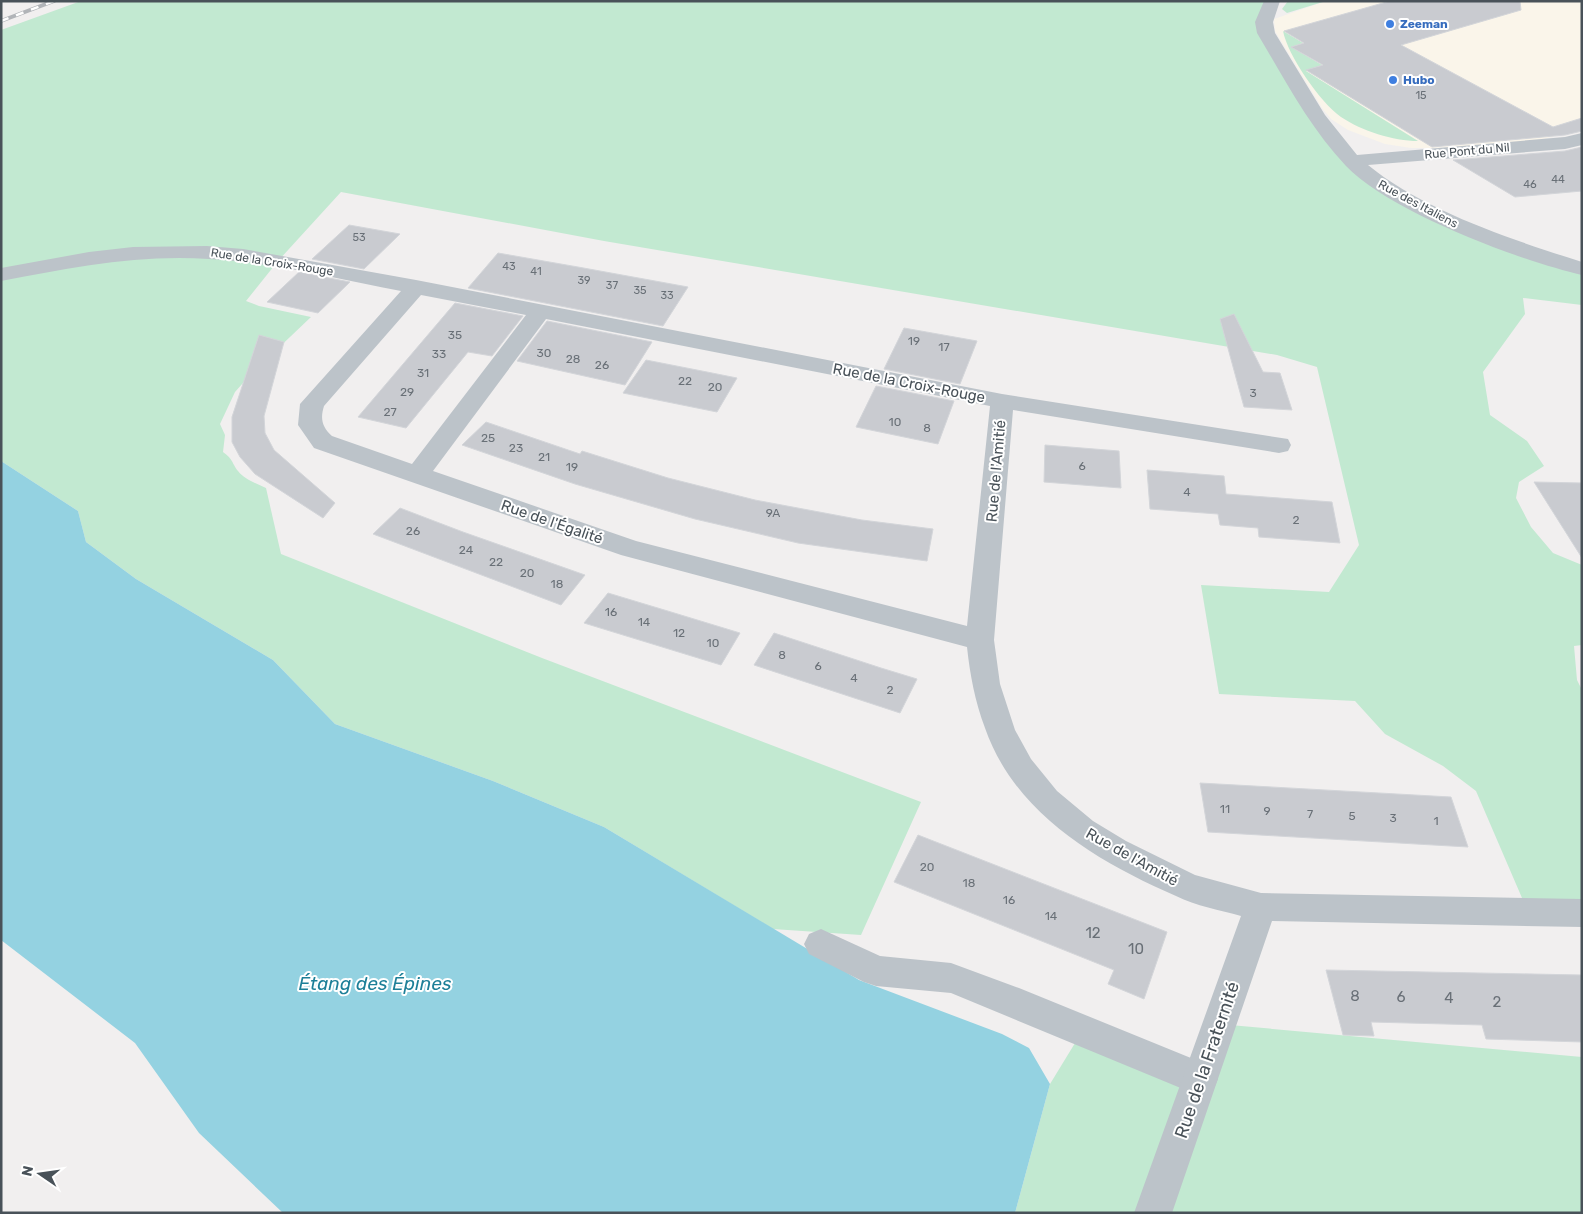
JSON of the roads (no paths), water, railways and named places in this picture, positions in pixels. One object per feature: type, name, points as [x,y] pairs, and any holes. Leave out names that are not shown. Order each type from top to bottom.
[{"type":"street","name":"Rue des Italiens","points":[[1272,1],[1264,22],[1266,33],[1312,110],[1352,161],[1392,192],[1462,228],[1582,269]]},
{"type":"street","name":"Rue Pont du Nil","points":[[1352,161],[1565,143],[1582,139]]},
{"type":"street","name":"Rue de la Croix-Rouge","points":[[1,275],[89,258],[133,253],[207,252],[278,261],[1002,401],[1279,445]]},
{"type":"street","name":"Rue de l'Égalité","points":[[416,287],[312,404],[308,423],[313,433],[323,442],[630,549],[980,640]]},
{"type":"street","points":[[417,475],[541,311]]},
{"type":"street","name":"Rue de l'Amitié","points":[[1002,401],[980,640],[986,684],[1000,730],[1020,768],[1046,800],[1082,830],[1115,850],[1188,887],[1260,907],[1582,913]]},
{"type":"street","name":"Rue de la Fraternité","points":[[1153,1213],[1260,907]]},
{"type":"street","points":[[821,944],[876,971],[951,978],[1008,999],[1200,1079]]},
{"type":"water","name":"Étang des Épines","points":[[1,461],[78,511],[86,542],[136,579],[273,660],[335,724],[493,781],[604,827],[859,980],[1002,1034],[1029,1048],[1050,1084],[1015,1213],[283,1213],[199,1133],[135,1043],[1,940]]},
{"type":"railway","points":[[1,21],[54,1]]},
{"type":"place","name":"Zeeman","points":[[1390,24]]},
{"type":"place","name":"Hubo","points":[[1393,80]]}]
